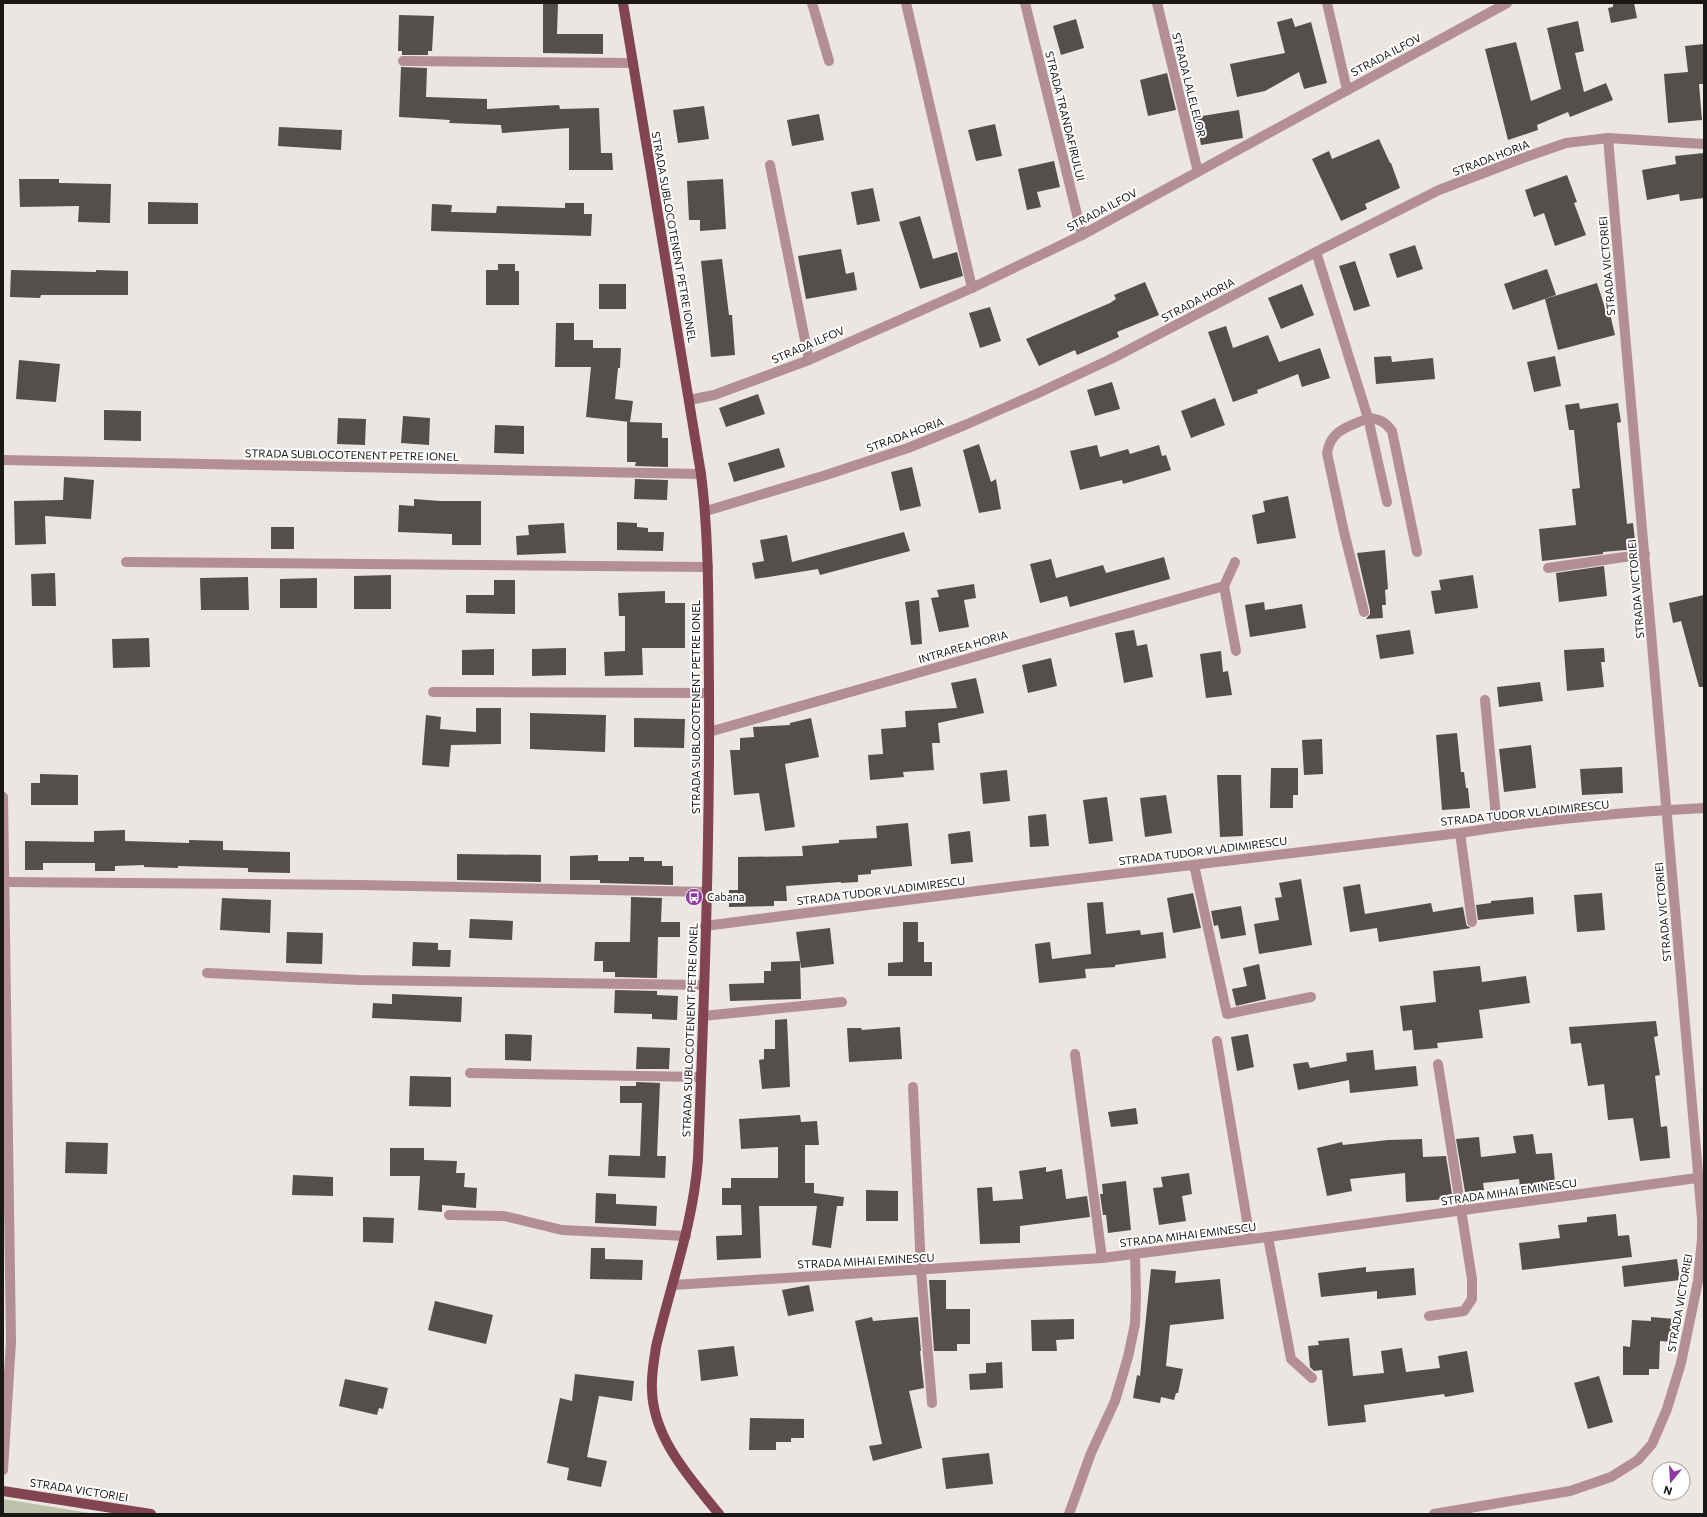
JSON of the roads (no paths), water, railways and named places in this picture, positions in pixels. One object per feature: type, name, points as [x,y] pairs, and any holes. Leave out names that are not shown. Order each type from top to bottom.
[{"type":"main road","name":"STRADA SUBLOCOTENENT PETRE IONEL","points":[[623,3],[701,474],[706,511],[708,567],[709,732],[706,892],[701,1077],[696,1190],[686,1236],[661,1326],[652,1369],[652,1390],[654,1407],[665,1441],[682,1466],[719,1514]]},
{"type":"main road","name":"STRADA VICTORIEI","points":[[3,1491],[151,1514]]},
{"type":"street","points":[[812,3],[829,61]]},
{"type":"street","points":[[906,3],[972,288]]},
{"type":"street","name":"STRADA TRANDAFIRULUI","points":[[1025,3],[1082,235]]},
{"type":"street","name":"STRADA LALELELOR","points":[[1157,3],[1198,172]]},
{"type":"street","points":[[1327,3],[1347,90]]},
{"type":"street","name":"STRADA ILFOV","points":[[689,400],[714,395],[809,360],[972,288],[1082,235],[1507,3]]},
{"type":"street","points":[[403,61],[633,62]]},
{"type":"street","name":"STRADA HORIA","points":[[706,511],[830,474],[908,448],[972,422],[1112,359],[1316,252],[1439,190],[1566,143],[1608,138],[1704,144]]},
{"type":"street","name":"STRADA VICTORIEI","points":[[1434,1514],[1570,1491],[1611,1477],[1638,1460],[1652,1444],[1667,1409],[1681,1363],[1698,1281],[1702,1238],[1701,1178],[1666,810],[1608,138]]},
{"type":"street","points":[[770,165],[809,360]]},
{"type":"street","points":[[1316,252],[1368,418],[1387,502]]},
{"type":"street","points":[[1364,612],[1344,532],[1327,454],[1328,444],[1339,431],[1368,418],[1379,419],[1392,431],[1417,552]]},
{"type":"street","name":"STRADA SUBLOCOTENENT PETRE IONEL","points":[[3,460],[701,474]]},
{"type":"street","points":[[1548,568],[1645,554]]},
{"type":"street","points":[[126,562],[708,567]]},
{"type":"street","points":[[1235,562],[1224,586],[1236,651]]},
{"type":"street","name":"INTRAREA HORIA","points":[[709,732],[1224,586]]},
{"type":"street","points":[[433,692],[709,693]]},
{"type":"street","points":[[1485,700],[1497,827]]},
{"type":"street","points":[[3,797],[11,1342],[3,1470]]},
{"type":"street","name":"STRADA TUDOR VLADIMIRESCU","points":[[705,926],[1008,887],[1460,833],[1497,827],[1666,810],[1704,808]]},
{"type":"street","points":[[1460,833],[1472,922]]},
{"type":"street","points":[[1194,865],[1227,1014],[1311,997]]},
{"type":"street","points":[[4,882],[368,885],[706,892]]},
{"type":"street","points":[[207,973],[360,980],[704,984]]},
{"type":"street","points":[[703,1016],[842,1002]]},
{"type":"street","points":[[1217,1041],[1250,1239]]},
{"type":"street","points":[[1075,1054],[1102,1258]]},
{"type":"street","points":[[1429,1316],[1464,1311],[1472,1299],[1472,1279],[1460,1211],[1438,1064]]},
{"type":"street","points":[[470,1073],[701,1077]]},
{"type":"street","points":[[913,1087],[921,1270],[932,1403]]},
{"type":"street","name":"STRADA MIHAI EMINESCU","points":[[673,1285],[1102,1258],[1701,1178]]},
{"type":"street","points":[[449,1215],[504,1216],[562,1230],[686,1236]]},
{"type":"street","points":[[1268,1237],[1292,1359],[1312,1378]]},
{"type":"street","points":[[1069,1514],[1091,1453],[1115,1401],[1128,1357],[1135,1324],[1135,1254]]},
{"type":"place","name":"Cabana","points":[[694,897]]}]
